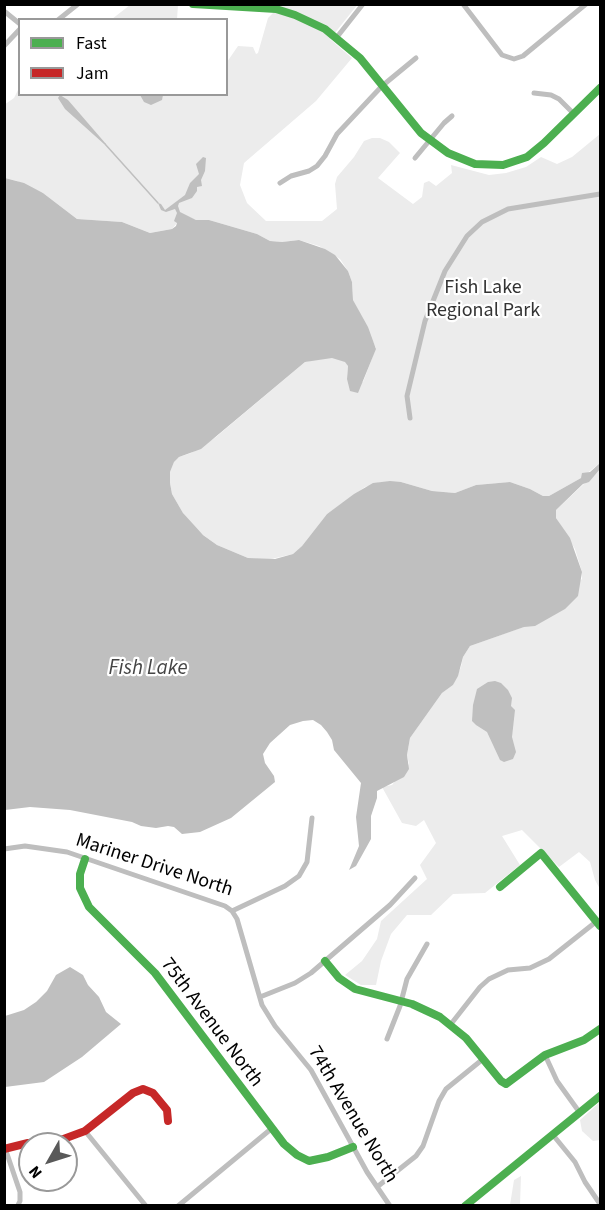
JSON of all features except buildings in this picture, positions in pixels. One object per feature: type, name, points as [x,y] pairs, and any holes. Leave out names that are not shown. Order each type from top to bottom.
[{"type":"street","points":[[60,18],[78,4]]},
{"type":"street","points":[[193,4],[251,5],[276,9],[325,29],[360,58],[413,125],[429,140],[448,153],[475,164],[503,165],[520,160],[536,150],[600,88]]},
{"type":"street","points":[[337,37],[363,4]]},
{"type":"street","points":[[463,4],[502,55],[514,59],[523,56],[586,4]]},
{"type":"street","points":[[4,11],[18,22]]},
{"type":"street","points":[[4,46],[18,31]]},
{"type":"street","points":[[280,183],[317,166],[337,134],[382,86],[416,58]]},
{"type":"street","points":[[534,93],[551,95],[573,112]]},
{"type":"street","points":[[415,158],[452,116]]},
{"type":"street","points":[[410,418],[407,396],[425,321],[445,271],[467,236],[482,222],[507,209],[600,194]]},
{"type":"street","name":"Mariner Drive North","points":[[4,849],[25,846],[40,847],[85,859],[225,906],[232,911],[285,886],[299,876],[307,862],[312,818]]},
{"type":"street","points":[[451,1024],[489,979],[508,970],[530,968],[549,959],[598,923],[541,853],[500,887]]},
{"type":"street","name":"75th Avenue North","points":[[85,859],[80,874],[80,888],[89,907],[155,973],[271,1129],[290,1151],[309,1161],[328,1157],[353,1147]]},
{"type":"street","points":[[260,997],[295,983],[311,973],[390,905],[415,878]]},
{"type":"street","name":"74th Avenue North","points":[[232,911],[237,920],[268,1016],[312,1070],[353,1147],[390,1206]]},
{"type":"street","points":[[387,1039],[407,979],[427,944]]},
{"type":"street","points":[[325,961],[339,978],[355,989],[401,1000],[427,1010],[451,1024],[466,1038],[501,1081],[507,1084],[545,1055],[584,1040],[600,1029]]},
{"type":"street","points":[[545,1055],[566,1095],[580,1113]]},
{"type":"street","points":[[377,1187],[416,1156],[423,1146],[439,1101],[446,1089],[483,1059]]},
{"type":"street","points":[[18,1205],[20,1192],[5,1148],[28,1143],[58,1141],[85,1131],[133,1092],[143,1089],[153,1093],[167,1110],[168,1121]]},
{"type":"street","points":[[465,1206],[600,1096]]},
{"type":"street","points":[[178,1206],[271,1129]]},
{"type":"street","points":[[85,1131],[146,1206]]},
{"type":"street","points":[[553,1135],[575,1162],[600,1204]]},
{"type":"green space","name":"Fish Lake Regional Park","points":[[358,4],[330,39],[352,58],[316,101],[244,163],[240,185],[247,203],[266,221],[322,221],[337,209],[335,184],[337,177],[364,141],[372,138],[380,138],[389,142],[400,153],[378,178],[413,204],[422,197],[424,183],[429,181],[436,186],[452,173],[451,165],[489,175],[526,167],[541,157],[557,164],[572,157],[600,134],[600,463],[581,478],[549,496],[543,496],[510,482],[476,485],[455,493],[432,491],[401,482],[381,482],[365,487],[327,514],[293,554],[267,560],[248,558],[217,545],[195,529],[183,513],[172,494],[170,483],[170,472],[174,462],[216,437],[305,362],[323,358],[339,358],[348,366],[347,379],[363,382],[376,348],[353,300],[352,282],[348,271],[340,259],[319,246],[299,240],[270,241],[257,234],[209,220],[196,220],[189,217],[177,223],[172,229],[150,233],[122,222],[77,219],[43,193],[5,178],[4,105],[14,98],[18,90],[18,96],[228,96],[228,61],[238,46],[253,47],[256,54],[258,53],[268,18],[281,5]]},
{"type":"green space","points":[[130,5],[178,5],[177,18],[113,18]]},
{"type":"green space","points":[[600,469],[600,889],[590,862],[579,852],[559,867],[522,830],[502,836],[520,865],[485,893],[453,894],[431,915],[407,915],[391,934],[381,961],[376,985],[361,985],[345,975],[362,961],[377,939],[381,921],[427,879],[420,865],[436,843],[424,820],[416,826],[402,823],[382,787],[392,785],[409,764],[407,755],[410,738],[442,693],[453,685],[463,657],[470,646],[529,625],[582,579],[575,549],[556,518],[556,510]]},
{"type":"green space","points":[[600,1102],[600,1140],[593,1141],[582,1131],[580,1120]]},
{"type":"green space","points":[[521,1176],[520,1205],[510,1205],[514,1180]]},
{"type":"water","points":[[62,96],[68,100],[106,144],[65,109],[58,98]]},
{"type":"water","points":[[141,96],[163,96],[162,100],[151,105],[144,102]]},
{"type":"water","name":"Fish Lake","points":[[203,157],[206,158],[205,171],[201,180],[202,186],[197,187],[192,198],[179,203],[180,212],[196,220],[209,220],[257,234],[270,241],[299,240],[335,255],[348,271],[352,282],[353,300],[368,327],[376,349],[358,393],[350,391],[347,379],[348,366],[345,362],[332,358],[305,362],[201,449],[179,457],[174,462],[170,472],[172,494],[183,513],[203,535],[217,545],[248,558],[275,559],[293,554],[327,514],[373,483],[401,482],[432,491],[455,493],[476,485],[510,482],[543,496],[549,496],[581,478],[582,473],[590,472],[600,463],[600,469],[589,482],[583,484],[556,510],[556,518],[570,538],[582,572],[578,596],[565,609],[535,626],[524,627],[470,646],[463,657],[453,685],[442,693],[410,738],[407,755],[409,769],[404,777],[377,791],[371,816],[371,839],[356,866],[349,870],[359,846],[356,817],[361,783],[334,750],[327,732],[313,720],[290,725],[270,743],[263,754],[275,782],[231,818],[200,832],[182,834],[174,827],[141,826],[132,822],[70,810],[30,807],[5,810],[5,178],[24,183],[43,193],[77,219],[122,222],[150,233],[172,229],[176,226],[175,209],[166,212],[161,210],[158,203],[165,210],[185,195],[190,183],[199,174],[196,164]]},
{"type":"water","points":[[495,681],[508,690],[512,698],[511,706],[515,710],[512,737],[516,752],[513,759],[504,762],[500,760],[487,732],[472,721],[477,689],[488,682]]},
{"type":"water","points":[[70,967],[83,975],[88,985],[99,997],[106,1012],[121,1024],[82,1057],[44,1082],[5,1087],[5,1016],[24,1010],[36,1002],[47,991],[56,975]]},
{"type":"waterway","points":[[105,144],[158,203]]},
{"type":"traffic: fast","points":[[193,4],[276,9],[325,29],[360,58],[421,133],[448,153],[475,164],[503,165],[527,157],[600,88]]},
{"type":"traffic: fast","points":[[500,887],[541,853],[600,926]]},
{"type":"traffic: fast","points":[[85,859],[80,874],[80,888],[89,907],[155,973],[284,1144],[309,1161],[328,1157],[353,1147]]},
{"type":"traffic: fast","points":[[325,961],[339,978],[355,989],[412,1004],[440,1017],[466,1038],[501,1081],[506,1084],[545,1055],[584,1040],[600,1029]]},
{"type":"traffic: fast","points":[[465,1206],[600,1096]]},
{"type":"traffic: jam","points":[[4,1149],[28,1143],[58,1141],[85,1131],[133,1093],[143,1089],[153,1093],[167,1110],[168,1121]]}]
